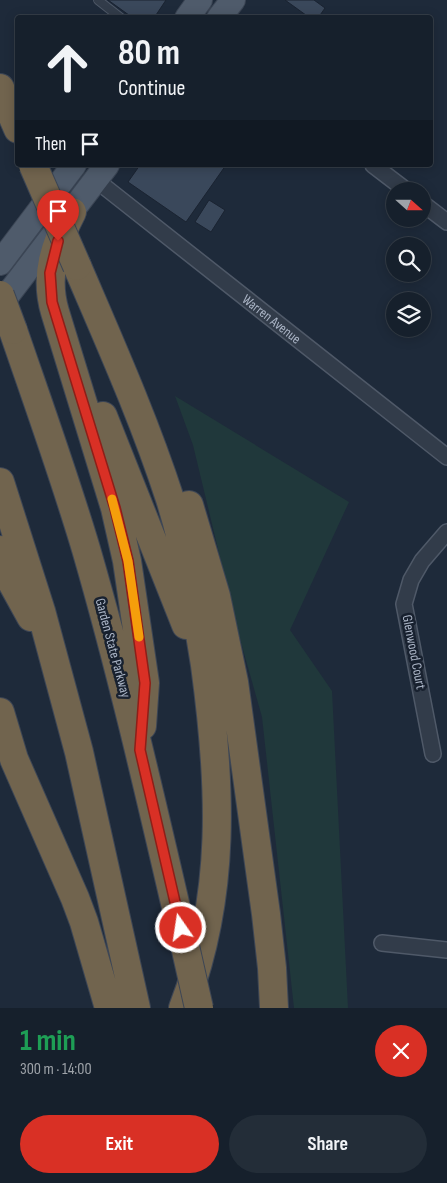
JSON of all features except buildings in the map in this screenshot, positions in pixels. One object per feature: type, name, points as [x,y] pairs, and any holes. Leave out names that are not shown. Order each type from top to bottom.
[{"type":"highway","points":[[0,76],[6,105]]},
{"type":"highway","points":[[34,167],[143,422],[176,522],[192,589],[210,708],[218,795],[216,869],[206,931],[183,1008]]},
{"type":"highway","points":[[72,212],[58,241],[51,262],[50,292],[115,508],[128,561],[145,683],[140,750]]},
{"type":"highway","name":"Garden State Parkway","points":[[0,295],[85,548],[140,750],[199,1008]]},
{"type":"highway","points":[[55,312],[102,413],[179,606],[210,708]]},
{"type":"highway","points":[[102,325],[137,376],[149,401],[190,506],[216,596],[234,682],[259,854],[270,946],[274,1008]]},
{"type":"highway","points":[[0,482],[56,662],[89,791],[136,1008]]},
{"type":"highway","points":[[0,550],[10,579],[56,662]]},
{"type":"highway","points":[[0,712],[14,759],[81,914],[109,1008]]},
{"type":"main road","points":[[188,15],[200,0]]},
{"type":"main road","points":[[221,15],[233,0]]},
{"type":"main road","points":[[0,263],[72,167]]},
{"type":"main road","points":[[0,305],[102,173]]},
{"type":"street","points":[[376,167],[395,182]]},
{"type":"street","name":"Warren Avenue","points":[[102,173],[447,456]]},
{"type":"street","points":[[431,210],[447,222]]},
{"type":"street","name":"Glenwood Court","points":[[433,754],[404,604],[411,580],[422,561],[447,532]]},
{"type":"street","points":[[382,944],[447,950]]},
{"type":"lane","points":[[98,0],[117,15]]},
{"type":"green space","points":[[175,396],[349,502],[290,630],[332,691],[348,1008],[294,1008],[262,717],[238,632],[193,445]]},
{"type":"slow traffic","points":[[112,499],[128,561],[139,637]]},
{"type":"route","points":[[58,241],[51,262],[50,292],[115,508],[128,561],[145,683],[140,750],[181,928]]}]
